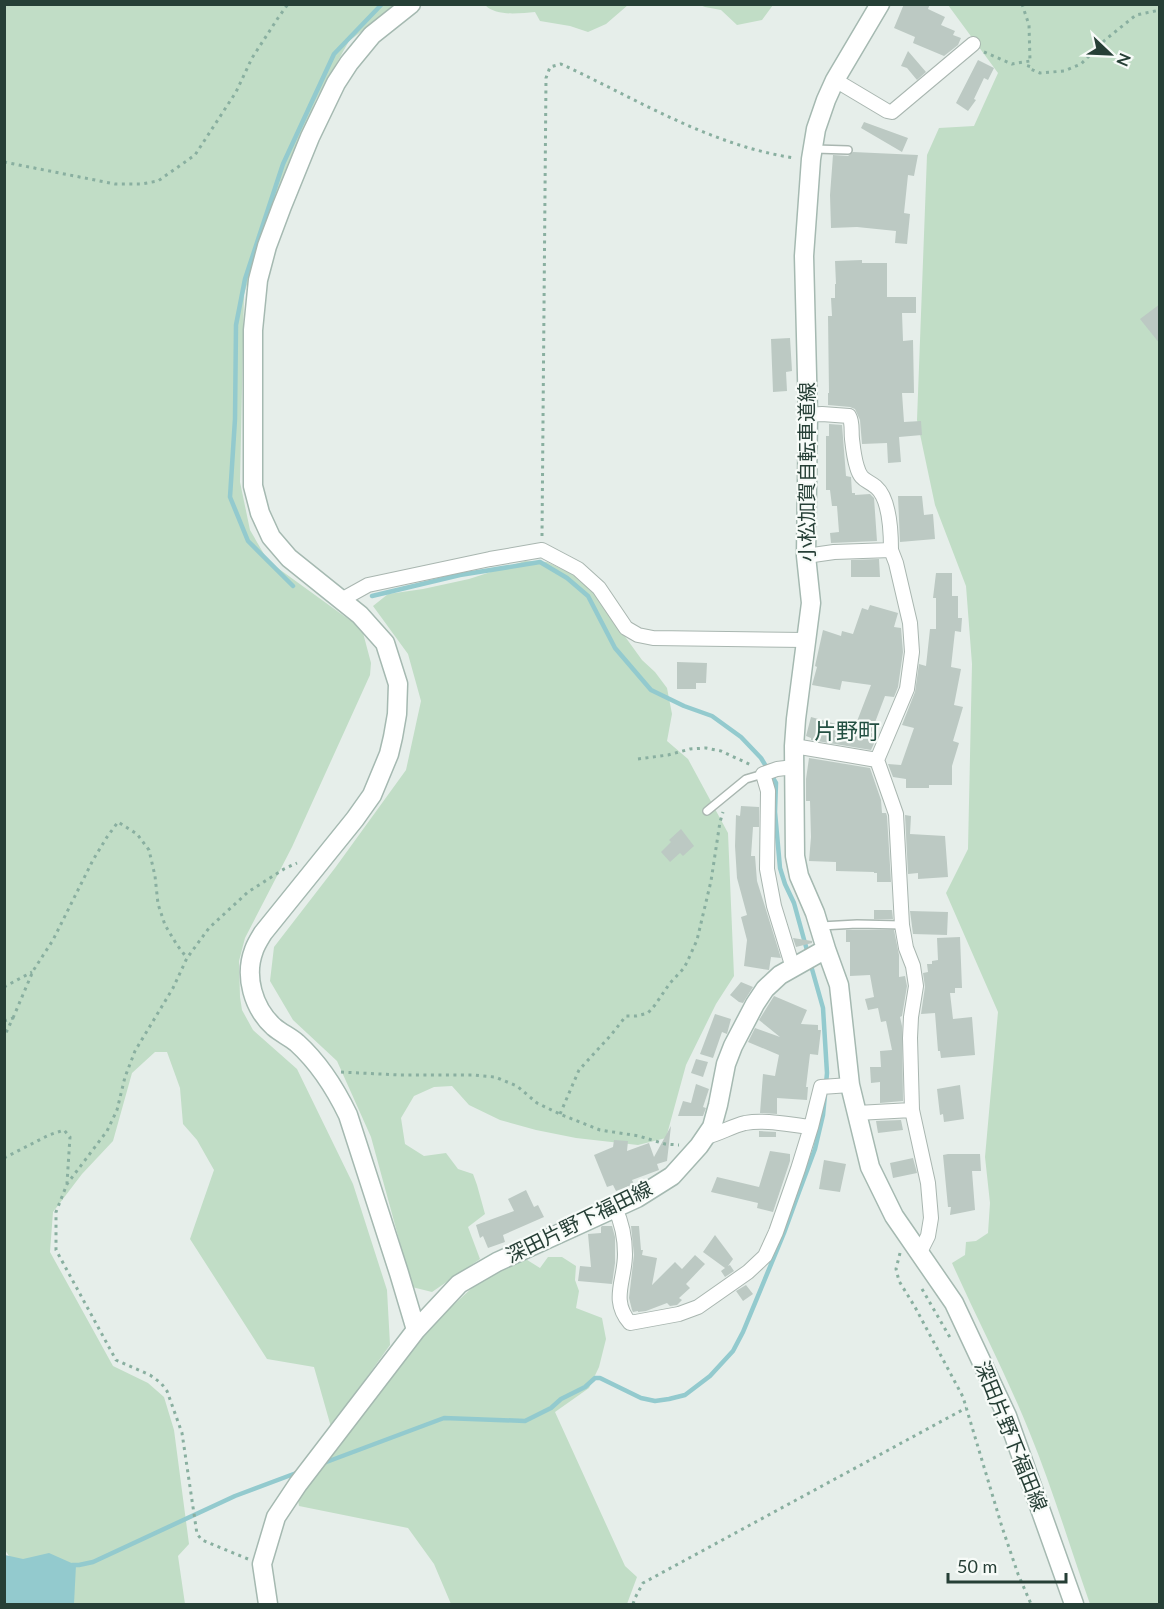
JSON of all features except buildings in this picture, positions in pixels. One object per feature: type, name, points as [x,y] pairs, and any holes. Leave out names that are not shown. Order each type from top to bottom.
[{"type":"main road","points":[[411,4],[372,36],[348,63],[336,83],[310,137],[282,206],[267,246],[258,280],[253,330],[253,486],[260,513],[271,537],[289,558],[360,615],[385,643],[398,684],[393,738],[372,795],[263,933],[254,950],[250,965],[255,1001],[263,1015],[297,1043],[338,1093],[348,1115],[416,1330]]},
{"type":"main road","name":"小松加賀自転車道線","points":[[826,950],[811,903],[799,876],[795,856],[794,746],[811,603],[806,556],[808,415],[804,256],[816,129],[835,80],[880,4]]},
{"type":"main road","name":"深田片野下福田線","points":[[268,1605],[262,1564],[276,1517],[298,1484],[416,1330],[459,1284],[497,1262],[637,1198],[672,1176],[712,1127],[726,1064],[744,1024],[765,989],[780,975],[826,950],[839,985],[850,1085],[870,1167],[912,1255],[954,1303],[1007,1416],[1074,1605]]},
{"type":"street","points":[[835,80],[892,112],[973,44]]},
{"type":"street","points":[[808,415],[849,416],[851,419],[855,462],[860,475],[864,481],[878,488],[889,517],[891,550],[896,562],[910,623],[912,652],[907,689],[877,760],[896,814],[902,925],[916,986],[910,1038],[912,1110],[928,1183],[931,1218],[928,1236],[912,1255]]},
{"type":"street","points":[[341,600],[369,585],[542,550],[578,569],[599,588],[626,628],[638,635],[653,638],[806,640]]},
{"type":"street","points":[[806,556],[834,552],[891,550]]},
{"type":"street","points":[[794,746],[877,760]]},
{"type":"street","points":[[793,968],[774,906],[767,869],[768,791],[763,774],[794,767]]},
{"type":"street","points":[[615,1208],[622,1224],[624,1239],[625,1256],[620,1307],[624,1316],[630,1323],[679,1314],[698,1307],[748,1272],[765,1256],[798,1170],[821,1086],[850,1085]]},
{"type":"street","points":[[857,1113],[912,1110]]},
{"type":"street","points":[[702,1142],[743,1124],[755,1122],[811,1127]]},
{"type":"lane","points":[[812,154],[848,150]]},
{"type":"lane","points":[[707,812],[746,779],[763,774]]},
{"type":"lane","points":[[819,926],[902,925]]},
{"type":"path","points":[[4,162],[115,184],[141,184],[158,181],[195,155],[236,92],[252,58],[288,4]]},
{"type":"path","points":[[1022,4],[1029,25],[1030,61],[1028,68],[1040,74],[1064,71],[1081,64],[1105,40],[1136,15],[1160,10]]},
{"type":"path","points":[[973,44],[978,50],[1012,64],[1030,61]]},
{"type":"path","points":[[542,550],[545,101],[546,78],[550,67],[561,64],[647,107],[741,146],[804,159],[812,154]]},
{"type":"path","points":[[638,759],[706,748],[721,751],[748,763],[763,774]]},
{"type":"path","points":[[560,1114],[579,1070],[626,1016],[648,1013],[684,968],[697,940],[711,881],[720,822],[735,788]]},
{"type":"path","points":[[4,1037],[33,971],[53,940],[93,860],[118,822],[137,834],[148,850],[155,876],[158,904],[165,925],[187,958]]},
{"type":"path","points":[[262,1564],[202,1540],[197,1534],[182,1433],[167,1391],[150,1375],[116,1360],[57,1250],[56,1212],[67,1184],[107,1131],[117,1110],[125,1077],[135,1051],[173,988],[187,958],[209,928],[248,892],[284,869],[304,860]]},
{"type":"path","points":[[4,987],[33,971]]},
{"type":"path","points":[[4,1021],[13,1018]]},
{"type":"path","points":[[322,1071],[495,1077],[517,1086],[537,1103],[600,1130],[665,1144],[702,1142]]},
{"type":"path","points":[[4,1158],[49,1135],[64,1130],[70,1137],[67,1184]]},
{"type":"path","points":[[898,1246],[901,1252],[912,1255]]},
{"type":"path","points":[[901,1252],[898,1255],[896,1269],[899,1281],[963,1397],[1018,1574],[1031,1605]]},
{"type":"path","points":[[919,1283],[954,1344]]},
{"type":"path","points":[[633,1605],[634,1598],[643,1583],[966,1408]]},
{"type":"green space","points":[[4,5],[396,5],[349,41],[316,100],[267,222],[244,294],[240,482],[250,530],[268,561],[362,629],[371,663],[370,675],[292,847],[245,938],[239,961],[240,997],[242,1010],[253,1030],[297,1069],[353,1184],[387,1290],[390,1345],[331,1427],[314,1367],[267,1359],[190,1239],[214,1170],[197,1140],[183,1124],[180,1088],[167,1052],[155,1052],[132,1073],[113,1141],[82,1174],[53,1212],[50,1252],[113,1366],[148,1383],[164,1397],[174,1430],[189,1544],[178,1556],[185,1604],[62,1604],[17,1568],[5,1550]]},
{"type":"green space","points":[[485,5],[628,5],[606,24],[588,32],[570,26],[540,21],[535,12],[502,13]]},
{"type":"green space","points":[[700,5],[773,5],[762,20],[737,25],[721,10]]},
{"type":"green space","points":[[948,5],[1159,5],[1159,1604],[1090,1604],[1029,1431],[952,1263],[965,1255],[966,1242],[976,1241],[988,1233],[990,1203],[985,1157],[998,1012],[946,893],[968,849],[972,664],[966,586],[935,505],[917,420],[927,155],[939,128],[974,126],[998,73]]},
{"type":"green space","points":[[525,561],[547,562],[572,574],[592,591],[642,660],[667,688],[672,714],[667,741],[688,759],[728,833],[734,976],[716,1004],[686,1065],[666,1138],[638,1145],[576,1138],[536,1130],[500,1120],[469,1105],[452,1086],[434,1087],[414,1096],[401,1118],[405,1144],[424,1156],[446,1153],[458,1169],[473,1174],[485,1214],[468,1227],[480,1259],[432,1292],[412,1287],[371,1137],[337,1061],[293,1020],[270,981],[274,947],[406,770],[421,701],[408,654],[373,606],[388,594],[469,579]]},
{"type":"green space","points":[[548,1257],[562,1257],[576,1266],[575,1280],[579,1291],[576,1308],[602,1318],[606,1339],[599,1367],[589,1388],[555,1412],[625,1566],[637,1577],[627,1604],[451,1604],[434,1564],[408,1528],[299,1506],[298,1500],[336,1444],[437,1320],[485,1276],[524,1258],[540,1268]]},
{"type":"water","points":[[49,1553],[76,1565],[74,1604],[5,1604],[5,1555],[23,1559]]},
{"type":"waterway","points":[[293,586],[248,541],[230,497],[235,419],[236,325],[245,279],[283,164],[334,54],[382,4]]},
{"type":"waterway","points":[[372,596],[460,575],[540,562],[567,578],[588,596],[615,648],[651,690],[712,716],[741,737],[761,758],[776,783],[775,812],[780,868],[794,903],[808,954]]},
{"type":"waterway","points":[[810,962],[823,1008],[826,1084]]},
{"type":"waterway","points":[[321,1464],[444,1418],[525,1421],[551,1408],[561,1399],[585,1387],[595,1378],[600,1378],[641,1398],[655,1401],[685,1395],[710,1376],[733,1351],[743,1332],[784,1233],[815,1149],[825,1095]]},
{"type":"waterway","points":[[72,1565],[93,1562],[235,1496],[299,1472]]},
{"type":"district","name":"片野町","points":[[847,731]]}]
